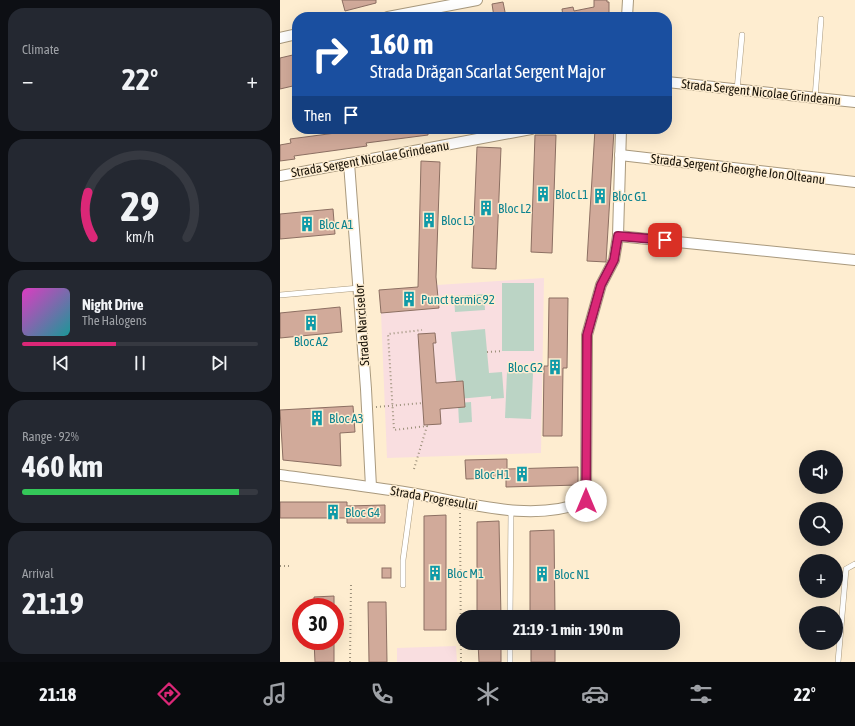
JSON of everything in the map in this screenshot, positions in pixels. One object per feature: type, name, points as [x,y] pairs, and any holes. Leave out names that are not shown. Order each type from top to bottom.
[{"type":"street","points":[[414,12],[477,0]]},
{"type":"street","points":[[627,12],[628,0]]},
{"type":"street","points":[[280,38],[292,35]]},
{"type":"street","name":"Strada Sergent Nicolae Grindeanu","points":[[672,83],[855,102]]},
{"type":"street","name":"Strada Sergent Nicolae Grindeanu","points":[[280,176],[504,134]]},
{"type":"street","points":[[621,134],[618,236],[855,260]]},
{"type":"street","name":"Strada Sergent Gheorghe Ion Olteanu","points":[[620,155],[855,182]]},
{"type":"street","name":"Strada Narciselor","points":[[349,163],[359,288],[371,487]]},
{"type":"street","name":"Strada Progresului","points":[[280,474],[371,487],[511,511],[570,508],[586,501],[587,335],[601,285],[614,260],[618,236]]},
{"type":"lane","points":[[815,98],[821,19]]},
{"type":"lane","points":[[737,90],[742,35]]},
{"type":"lane","points":[[280,295],[359,288]]},
{"type":"lane","points":[[403,585],[403,560],[412,494]]},
{"type":"lane","points":[[510,610],[511,511]]},
{"type":"lane","points":[[838,662],[846,569],[855,564]]},
{"type":"lane","points":[[510,650],[510,662]]},
{"type":"path","points":[[414,469],[427,426],[394,430],[388,334],[422,330]]},
{"type":"path","points":[[487,352],[502,351]]},
{"type":"path","points":[[367,408],[423,403]]},
{"type":"path","points":[[459,503],[461,662]]},
{"type":"path","points":[[280,566],[290,566]]},
{"type":"path","points":[[350,585],[350,662]]},
{"type":"shaded area","points":[[544,278],[541,453],[387,458],[381,313],[439,308],[437,285]]},
{"type":"shaded area","points":[[456,646],[457,662],[397,662],[397,648]]},
{"type":"green space","points":[[502,283],[534,283],[534,351],[502,351]]},
{"type":"green space","points":[[484,294],[485,310],[455,312],[454,296]]},
{"type":"green space","points":[[485,329],[489,373],[502,372],[504,398],[491,399],[491,396],[458,399],[451,332]]},
{"type":"green space","points":[[507,372],[533,373],[531,419],[505,418]]},
{"type":"green space","points":[[471,402],[472,422],[459,423],[458,403]]},
{"type":"building","points":[[342,0],[376,0],[376,3],[345,11]]},
{"type":"building","points":[[594,0],[607,0],[607,2],[609,2],[609,12],[562,12],[562,9],[573,7],[574,11],[594,7]]},
{"type":"building","points":[[503,2],[505,12],[493,12],[492,4]]},
{"type":"building","points":[[292,55],[292,86],[280,89],[280,58]]},
{"type":"building","points":[[328,134],[428,134],[366,143],[367,146],[294,156],[295,159],[280,161],[280,145],[291,143],[290,139]]},
{"type":"building","name":"Bloc G1","points":[[595,134],[614,134],[606,262],[587,261]]},
{"type":"building","name":"Bloc L1","points":[[535,135],[556,135],[552,253],[531,252]]},
{"type":"building","name":"Bloc L2","points":[[477,147],[501,148],[496,269],[472,268]]},
{"type":"building","points":[[421,161],[440,162],[436,277],[439,308],[381,313],[379,290],[418,287]]},
{"type":"building","name":"Bloc A1","points":[[333,209],[335,234],[280,239],[280,214]]},
{"type":"building","name":"Bloc G2","points":[[549,298],[568,298],[567,368],[563,368],[562,436],[543,436],[544,366],[548,366]]},
{"type":"building","name":"Bloc A2","points":[[340,307],[342,332],[280,338],[280,313]]},
{"type":"building","points":[[435,333],[436,343],[433,343],[436,383],[463,381],[465,407],[440,409],[441,424],[424,425],[418,334]]},
{"type":"building","points":[[353,406],[355,432],[340,433],[341,466],[283,460],[280,410]]},
{"type":"building","name":"Bloc H1","points":[[507,459],[507,469],[578,467],[578,485],[506,487],[506,478],[466,479],[465,460]]},
{"type":"building","name":"Bloc G4","points":[[280,502],[347,502],[347,506],[385,505],[385,523],[347,523],[347,518],[280,518]]},
{"type":"building","name":"Bloc M1","points":[[446,515],[446,630],[424,630],[424,516]]},
{"type":"building","points":[[499,521],[501,610],[477,610],[477,522]]},
{"type":"building","name":"Bloc N1","points":[[554,530],[555,610],[530,610],[530,531]]},
{"type":"building","points":[[382,568],[391,568],[391,578],[382,578]]},
{"type":"building","points":[[334,596],[334,598],[314,598]]},
{"type":"building","points":[[368,602],[386,602],[387,662],[369,662]]},
{"type":"building","points":[[314,650],[334,650],[334,662],[315,662]]},
{"type":"building","points":[[478,650],[501,650],[501,662],[479,662]]},
{"type":"building","points":[[531,650],[555,650],[555,662],[531,662]]},
{"type":"place","name":"Bloc L1","points":[[543,194]]},
{"type":"place","name":"Bloc G1","points":[[600,196]]},
{"type":"place","name":"Bloc L2","points":[[486,208]]},
{"type":"place","name":"Bloc L3","points":[[429,220]]},
{"type":"place","name":"Bloc A1","points":[[307,224]]},
{"type":"place","name":"Punct termic 92","points":[[409,299]]},
{"type":"place","name":"Bloc A2","points":[[311,323]]},
{"type":"place","name":"Bloc G2","points":[[555,367]]},
{"type":"place","name":"Bloc A3","points":[[317,418]]},
{"type":"place","name":"Bloc H1","points":[[522,474]]},
{"type":"place","name":"Bloc G4","points":[[333,512]]},
{"type":"place","name":"Bloc M1","points":[[435,573]]},
{"type":"place","name":"Bloc N1","points":[[542,574]]},
{"type":"route","points":[[586,501],[587,335],[601,285],[614,260],[618,236],[665,240]]}]
